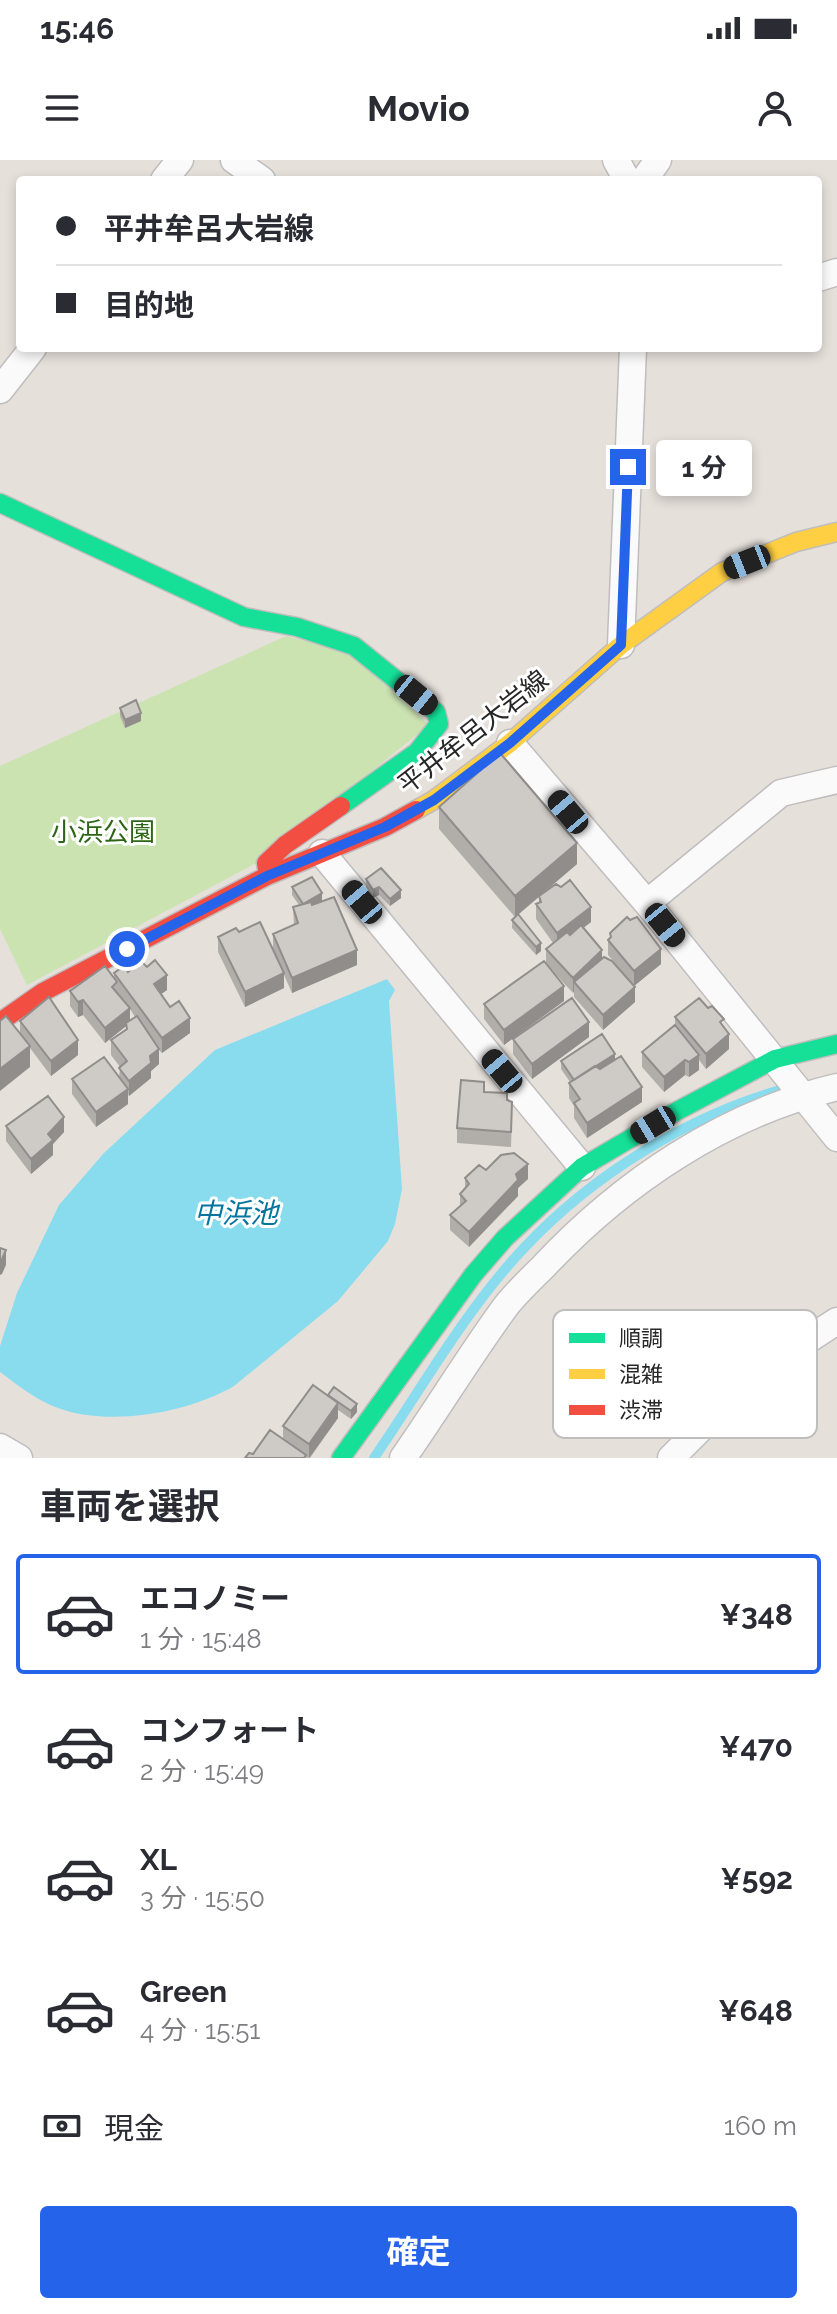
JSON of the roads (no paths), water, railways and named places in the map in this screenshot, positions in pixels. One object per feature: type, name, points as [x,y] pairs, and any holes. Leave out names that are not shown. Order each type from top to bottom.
[{"type":"street","points":[[167,176],[180,160]]},
{"type":"street","points":[[234,160],[256,176]]},
{"type":"street","points":[[0,390],[30,352]]},
{"type":"street","points":[[621,645],[633,352]]},
{"type":"street","points":[[0,503],[244,617],[297,627],[354,646],[436,712],[439,724],[417,752],[285,845],[266,863],[267,876]]},
{"type":"street","name":"平井牟呂大岩線","points":[[0,1022],[43,992],[267,876],[385,827],[434,800],[510,743],[621,645],[722,572],[796,542],[837,532]]},
{"type":"street","points":[[510,743],[647,903],[837,1138]]},
{"type":"street","points":[[647,903],[781,793],[837,780]]},
{"type":"street","points":[[322,853],[582,1167]]},
{"type":"street","points":[[341,1458],[473,1275],[505,1238],[582,1167],[677,1111],[775,1059],[837,1044]]},
{"type":"street","points":[[403,1458],[508,1304],[565,1243],[614,1200],[694,1145],[803,1095],[837,1087]]},
{"type":"street","points":[[817,1334],[837,1321]]},
{"type":"street","points":[[671,1458],[693,1438]]},
{"type":"street","points":[[0,1447],[19,1458]]},
{"type":"water","name":"中浜池","points":[[387,979],[395,990],[389,1001],[402,1189],[388,1241],[338,1301],[234,1386],[172,1410],[124,1417],[78,1414],[42,1401],[0,1372],[0,1346],[17,1293],[59,1205],[104,1153],[215,1050]]},
{"type":"waterway","points":[[374,1458],[482,1298],[523,1249],[580,1196],[612,1172],[681,1130],[754,1098],[791,1087]]},
{"type":"park label","name":"小浜公園","points":[[103,832]]}]
